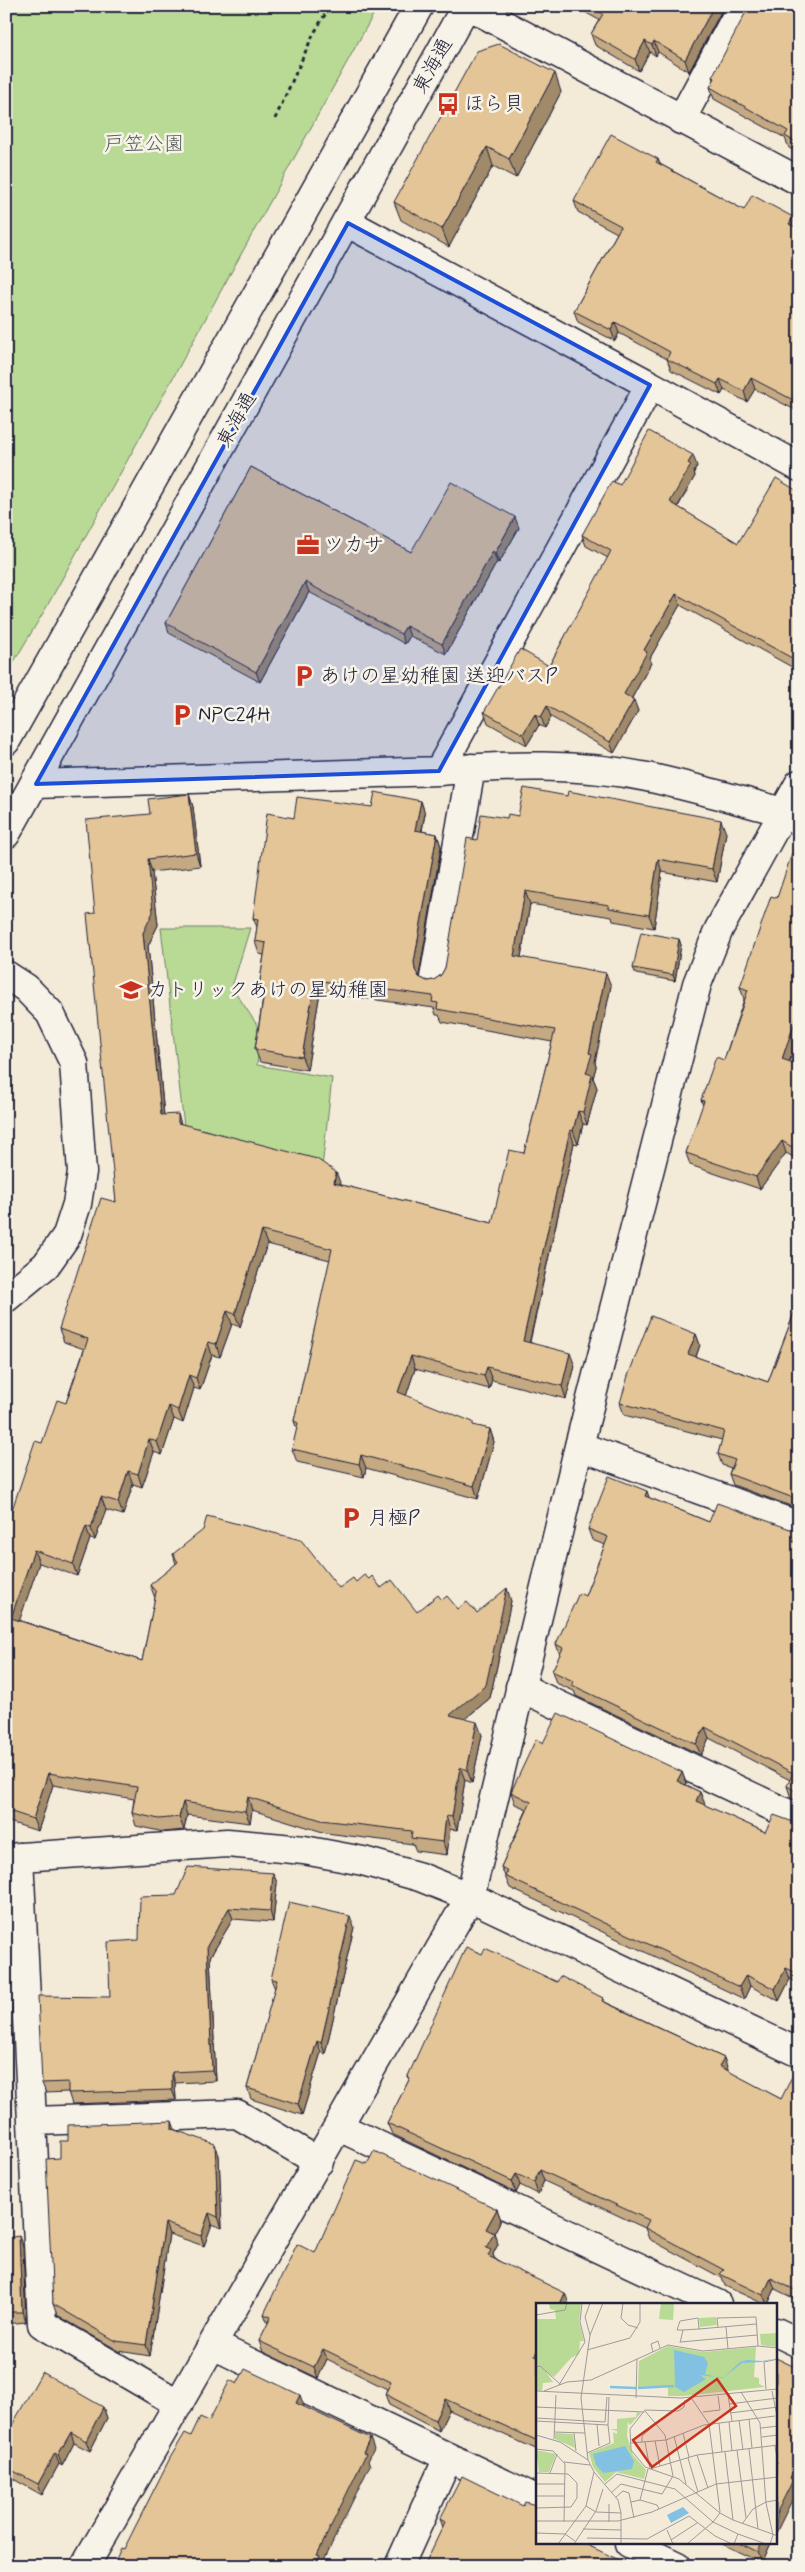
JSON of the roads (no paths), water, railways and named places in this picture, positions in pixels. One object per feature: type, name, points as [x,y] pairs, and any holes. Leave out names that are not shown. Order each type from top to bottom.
[{"type":"street","name":"東海通","points":[[6,741],[419,6]]},
{"type":"street","name":"東海通","points":[[6,834],[36,784],[468,6]]},
{"type":"street","points":[[468,6],[799,181]]},
{"type":"street","points":[[681,120],[742,6]]},
{"type":"street","points":[[348,223],[650,384],[799,467]]},
{"type":"street","points":[[438,771],[650,384]]},
{"type":"street","points":[[36,784],[438,771],[471,768],[574,768],[646,777],[791,816]]},
{"type":"street","points":[[434,978],[471,768]]},
{"type":"street","points":[[86,2566],[470,1897],[579,1446],[697,984],[719,929],[791,816],[799,784]]},
{"type":"street","points":[[6,975],[26,988],[50,1013],[74,1063],[82,1172],[77,1204],[66,1235],[46,1265],[6,1298]]},
{"type":"street","points":[[579,1446],[799,1526]]},
{"type":"street","points":[[520,1688],[799,1819]]},
{"type":"street","points":[[179,2404],[42,2324],[32,2121],[12,1858],[227,1843],[294,1849],[382,1866],[420,1877],[470,1897],[799,2053]]},
{"type":"street","points":[[32,2121],[237,2114],[319,2162]]},
{"type":"street","points":[[338,2127],[715,2303]]},
{"type":"street","points":[[778,2333],[799,2343]]},
{"type":"street","points":[[213,2345],[536,2499]]},
{"type":"street","points":[[399,2566],[448,2458]]},
{"type":"street","points":[[631,2544],[677,2566]]},
{"type":"place","name":"ほら貝","points":[[448,104]]},
{"type":"place","name":"ツカサ","points":[[308,545]]},
{"type":"place","name":"あけの星幼稚園 送迎バスP","points":[[304,676]]},
{"type":"place","name":"NPC24H","points":[[182,715]]},
{"type":"place","name":"カトリックあけの星幼稚園","points":[[131,990]]},
{"type":"place","name":"月極P","points":[[351,1518]]},
{"type":"park label","name":"戸笠公園","points":[[144,144]]}]
